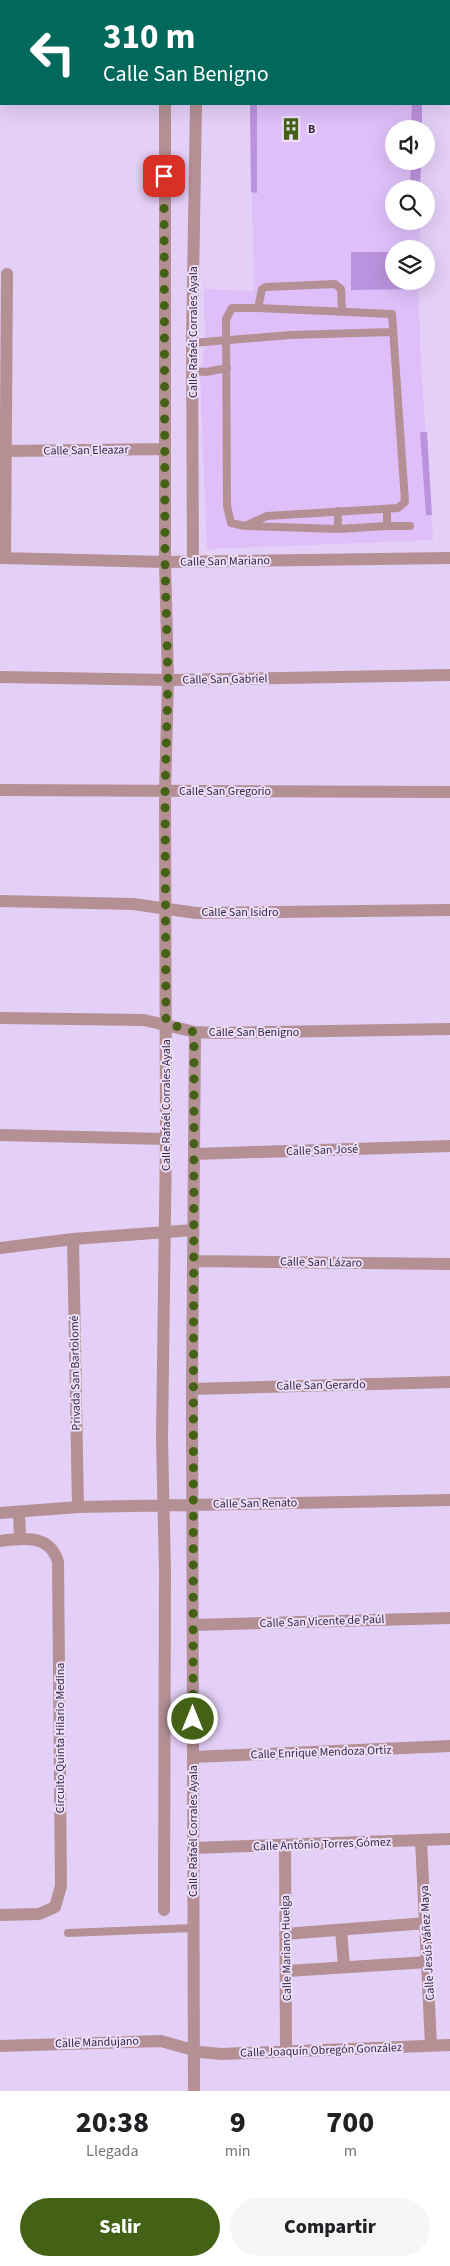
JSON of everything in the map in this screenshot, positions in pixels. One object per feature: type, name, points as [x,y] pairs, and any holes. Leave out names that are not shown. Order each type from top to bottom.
[{"type":"street","name":"Calle Rafaél Corrales Ayala","points":[[164,1910],[165,1572],[162,1506],[166,1139],[165,792],[168,680],[164,449],[165,105]]},
{"type":"street","name":"Calle Rafaél Corrales Ayala","points":[[193,561],[192,343],[196,105]]},
{"type":"street","points":[[3,558],[7,451],[7,274]]},
{"type":"street","name":"Calle San Eleazar","points":[[7,451],[164,449]]},
{"type":"street","name":"Calle San Mariano","points":[[3,558],[165,562],[450,558]]},
{"type":"street","name":"Calle San Gabriel","points":[[0,677],[168,680],[450,675]]},
{"type":"street","name":"Calle San Gregorio","points":[[0,790],[450,792]]},
{"type":"street","name":"Calle San Isidro","points":[[0,901],[166,907],[196,913],[450,910]]},
{"type":"street","name":"Calle San Benigno","points":[[0,1018],[131,1019],[166,1023],[194,1032],[450,1029]]},
{"type":"street","name":"Calle Rafaél Corrales Ayala","points":[[194,1032],[192,1230],[194,2091]]},
{"type":"street","points":[[0,1135],[166,1139]]},
{"type":"street","name":"Calle San José","points":[[194,1154],[450,1146]]},
{"type":"street","points":[[0,1248],[73,1239],[192,1230]]},
{"type":"street","name":"Privada San Bartolomé","points":[[73,1239],[78,1507]]},
{"type":"street","name":"Calle San Lázaro","points":[[193,1261],[450,1264]]},
{"type":"street","name":"Calle San Gerardo","points":[[192,1389],[450,1382]]},
{"type":"street","name":"Calle San Renato","points":[[0,1513],[78,1507],[450,1500]]},
{"type":"street","points":[[19,1512],[20,1538]]},
{"type":"street","name":"Circuito Quinta Hilario Medina","points":[[0,1541],[20,1538],[42,1540],[55,1553],[58,1562],[61,1886],[55,1906],[48,1911],[39,1914],[0,1915]]},
{"type":"street","name":"Calle San Vicente de Paúl","points":[[193,1625],[450,1618]]},
{"type":"street","name":"Calle Enrique Mendoza Ortiz","points":[[193,1757],[450,1746]]},
{"type":"street","name":"Calle Antônio Torres Gómez","points":[[193,1848],[450,1839]]},
{"type":"street","name":"Calle Jesús Yáñez Maya","points":[[421,1840],[431,2045]]},
{"type":"street","name":"Calle Mariano Huelga","points":[[285,1845],[286,2051]]},
{"type":"street","points":[[284,1934],[426,1923]]},
{"type":"street","points":[[341,1930],[344,1966]]},
{"type":"street","points":[[287,1971],[428,1962]]},
{"type":"street","name":"Calle Mandujano","points":[[0,2046],[139,2040],[168,2042],[193,2049]]},
{"type":"street","name":"Calle Joaquín Obregón González","points":[[193,2049],[221,2054],[450,2045]]},
{"type":"lane","points":[[258,308],[262,289],[266,287],[335,284],[341,289],[342,310]]},
{"type":"lane","points":[[245,526],[267,516],[387,510],[402,506],[406,497],[392,314],[390,312],[342,310],[232,308],[226,319],[227,506],[231,523],[245,526],[266,528],[338,529],[410,526]]},
{"type":"lane","points":[[192,343],[291,334],[392,332]]},
{"type":"lane","points":[[193,371],[206,372],[226,368]]},
{"type":"lane","points":[[387,510],[387,526]]},
{"type":"lane","points":[[338,511],[338,529]]},
{"type":"lane","points":[[299,514],[300,528]]},
{"type":"lane","points":[[266,528],[267,516]]},
{"type":"lane","points":[[68,1933],[193,1928]]},
{"type":"shaded area","points":[[250,105],[422,105],[422,120],[385,120],[385,170],[421,170],[420,180],[385,180],[385,230],[420,230],[419,240],[385,240],[385,290],[418,290],[421,365],[433,540],[207,549],[200,376],[205,346],[204,289],[254,291]]},
{"type":"shaded area","points":[[250,105],[257,105],[257,193],[251,192]]},
{"type":"shaded area","points":[[412,105],[422,105],[422,120],[411,120]]},
{"type":"shaded area","points":[[411,170],[421,170],[420,180],[410,180]]},
{"type":"shaded area","points":[[351,252],[385,252],[385,289],[351,290]]},
{"type":"shaded area","points":[[420,432],[427,432],[432,515],[426,515]]},
{"type":"place","name":"B","points":[[291,129]]},
{"type":"route","points":[[164,176],[164,449],[168,680],[165,792],[166,1023],[194,1032],[192,1230],[193,1719]]}]
